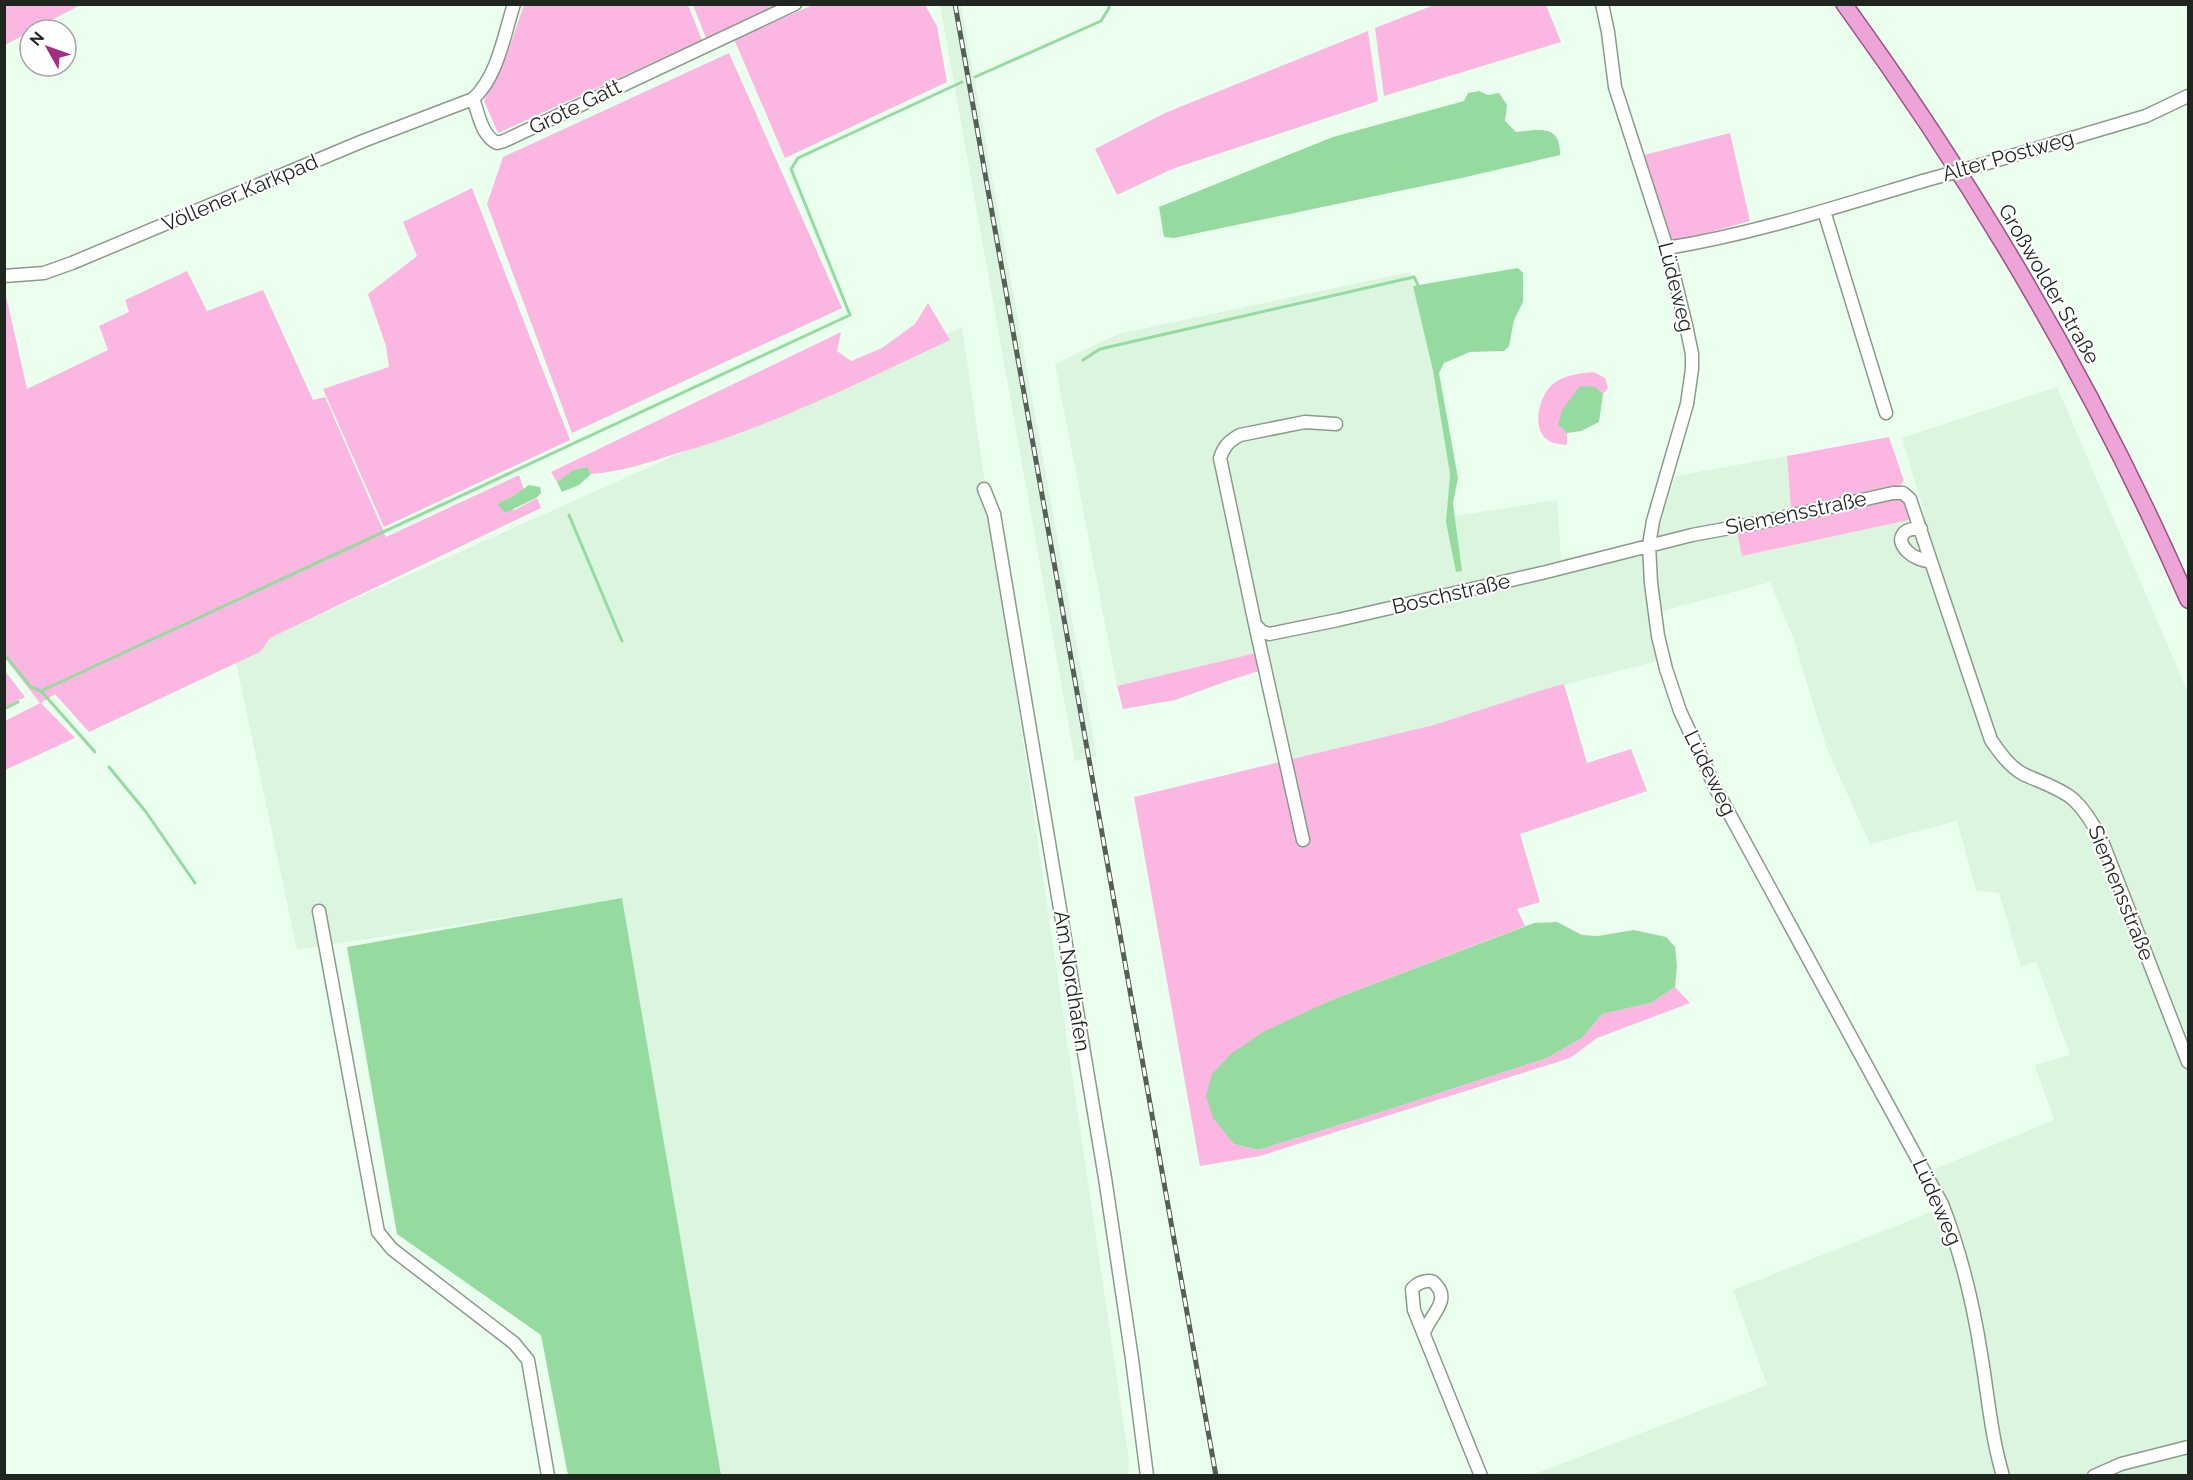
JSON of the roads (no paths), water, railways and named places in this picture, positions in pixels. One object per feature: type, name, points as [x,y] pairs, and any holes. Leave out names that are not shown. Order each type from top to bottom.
[{"type":"main road","name":"Großwolder Straße","points":[[1844,4],[1961,177],[2070,361],[2119,453],[2188,600]]},
{"type":"street","points":[[473,99],[481,92],[490,78],[514,4]]},
{"type":"street","name":"Grote Gatt","points":[[473,99],[484,131],[497,143],[504,141],[795,4]]},
{"type":"street","name":"Lüdeweg","points":[[1602,4],[1615,87],[1667,248],[1692,354],[1687,404],[1653,521],[1649,545],[1658,636],[1666,669],[1680,711],[1717,791],[1942,1204],[1967,1279],[1982,1354],[1997,1456],[2003,1476]]},
{"type":"street","name":"Alter Postweg","points":[[1667,248],[1704,242],[1824,211],[2146,116],[2188,96]]},
{"type":"street","name":"Völlener Karkpad","points":[[4,276],[44,273],[363,141],[473,99]]},
{"type":"street","points":[[1824,211],[1886,413]]},
{"type":"street","points":[[1303,840],[1220,458],[1230,440],[1240,435],[1305,422],[1336,424]]},
{"type":"street","name":"Am Nordhafen","points":[[984,489],[996,525],[1103,1167],[1147,1476]]},
{"type":"street","name":"Siemensstraße","points":[[1649,545],[1893,493],[1903,493],[1910,499],[1991,740],[2003,758],[2021,772],[2057,789],[2073,800],[2090,817],[2102,841],[2188,1062]]},
{"type":"street","points":[[1921,529],[1913,528],[1905,531],[1901,536],[1902,543],[1907,551],[1916,558],[1931,562]]},
{"type":"street","name":"Boschstraße","points":[[1255,624],[1261,631],[1269,634],[1315,625],[1546,572],[1649,545]]},
{"type":"street","points":[[319,911],[378,1232],[392,1249],[514,1342],[528,1360],[548,1476]]},
{"type":"street","points":[[1424,1334],[1481,1476]]},
{"type":"street","points":[[2094,1476],[2121,1464],[2188,1447]]},
{"type":"waterway","points":[[975,77],[1101,21],[1109,4]]},
{"type":"waterway","points":[[4,654],[31,687],[41,691],[850,315],[791,169],[798,158],[962,82]]},
{"type":"waterway","points":[[1083,360],[1100,349],[1414,277],[1418,285]]},
{"type":"waterway","points":[[569,515],[622,641]]},
{"type":"waterway","points":[[41,691],[95,752]]},
{"type":"waterway","points":[[4,709],[18,702]]},
{"type":"waterway","points":[[109,767],[146,812],[195,883]]},
{"type":"railway","points":[[955,4],[1216,1476]]}]
